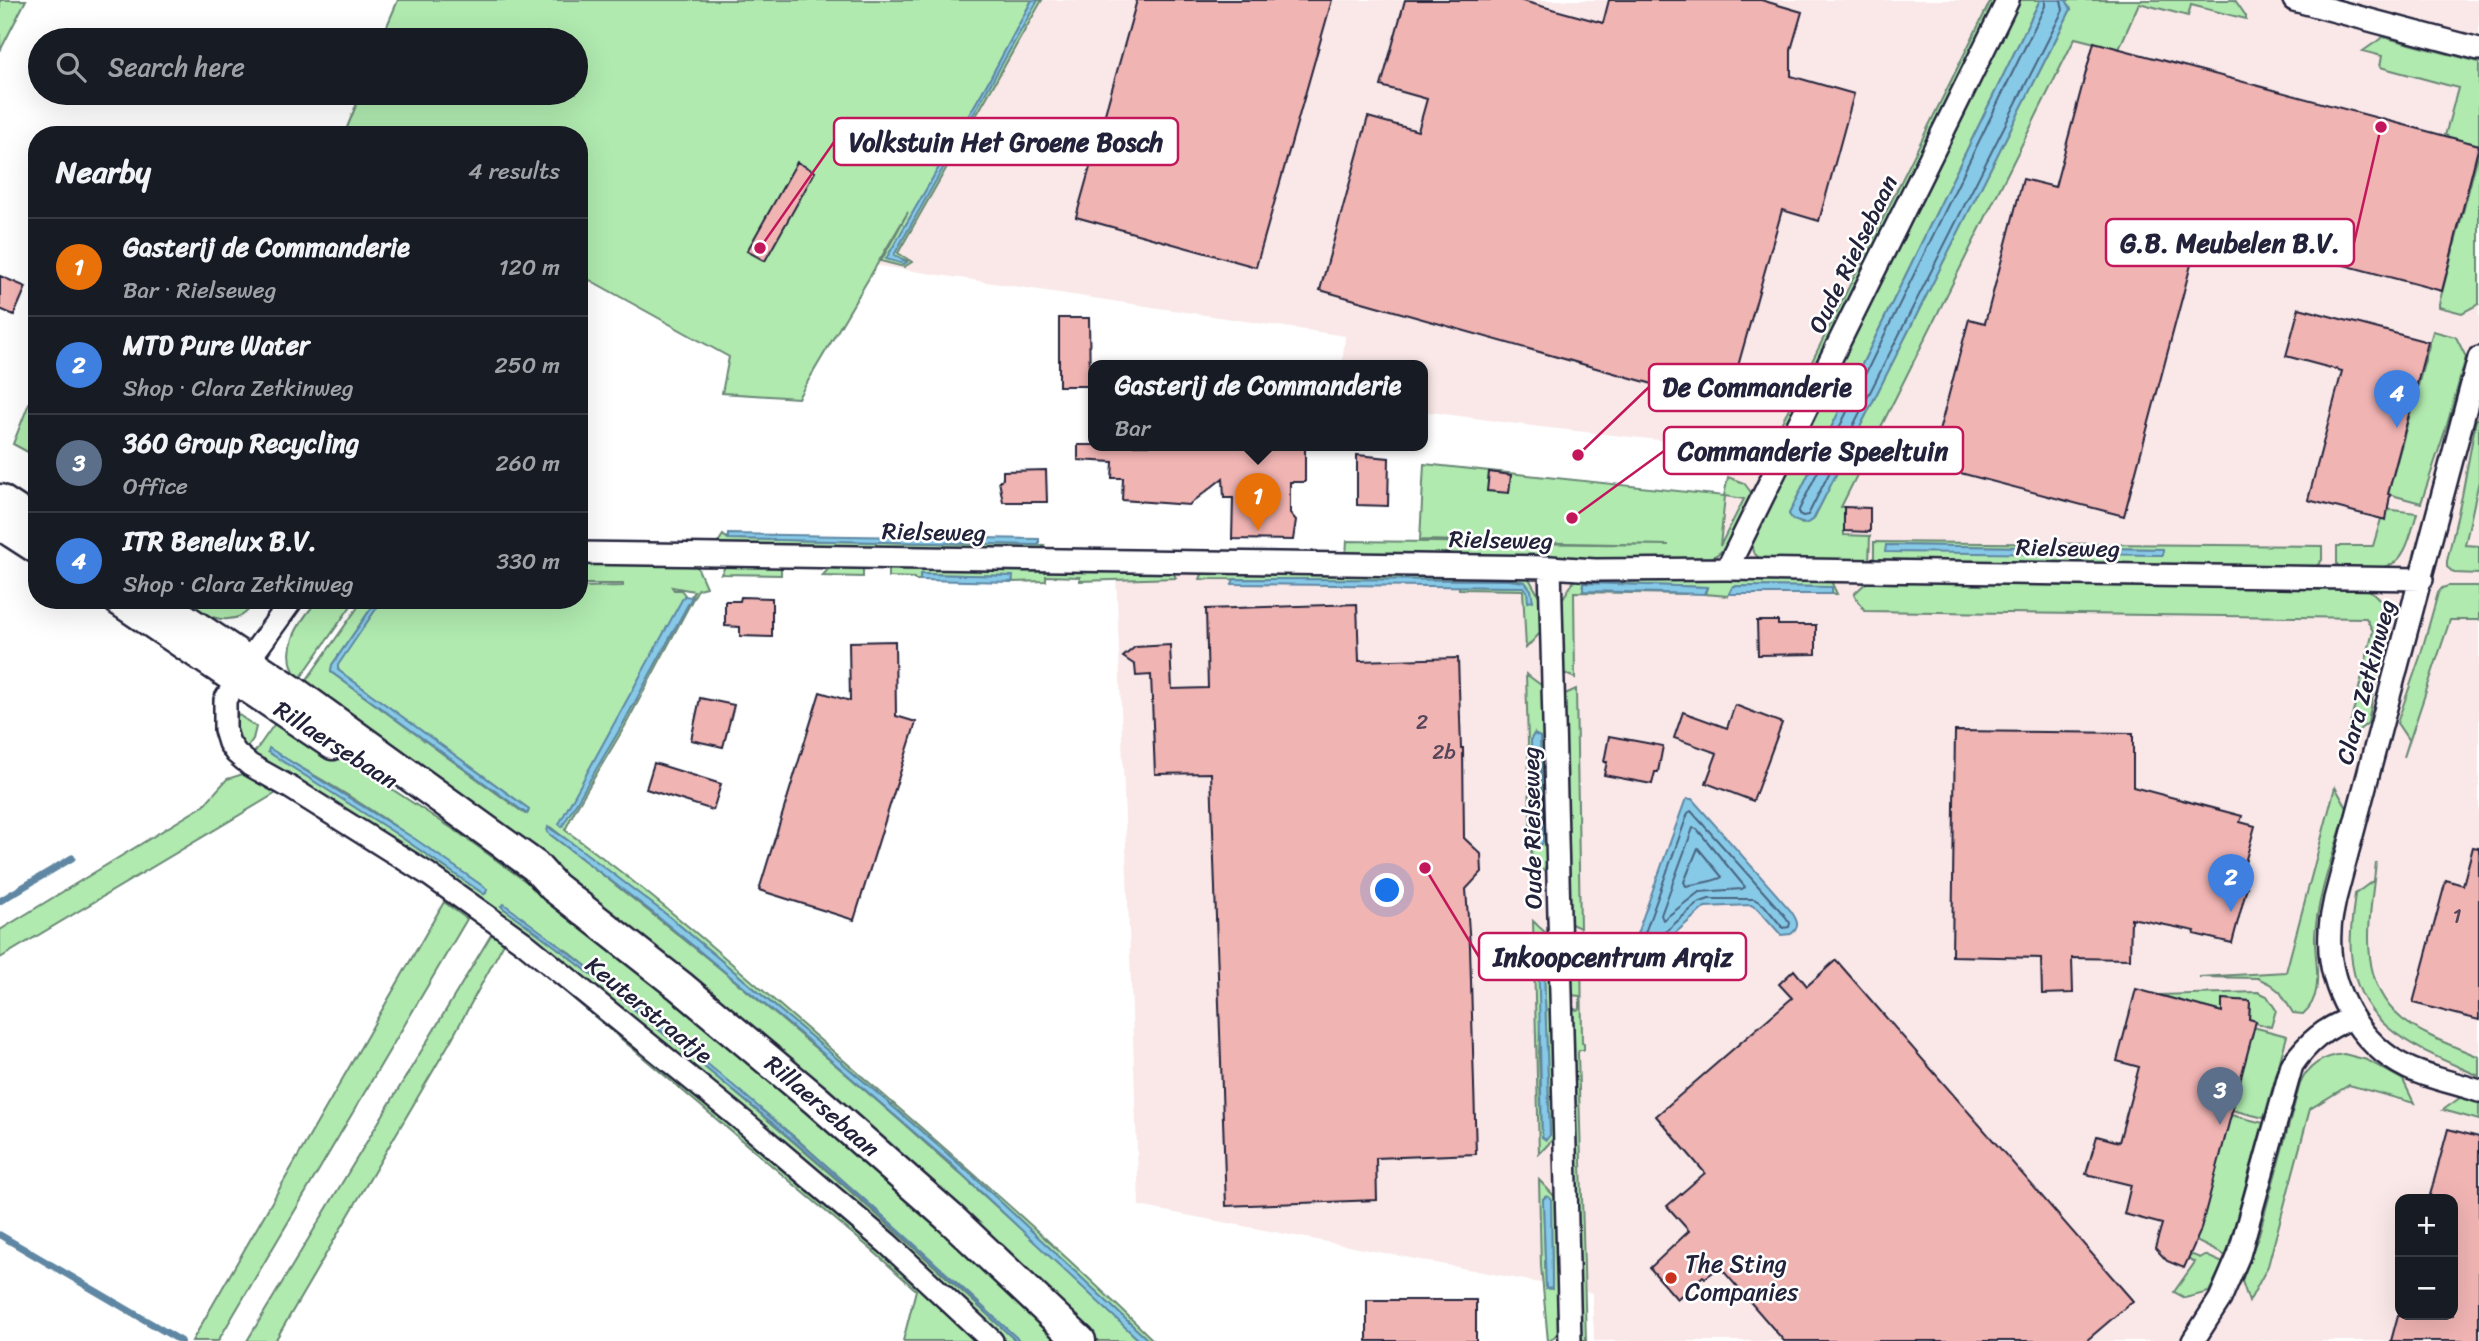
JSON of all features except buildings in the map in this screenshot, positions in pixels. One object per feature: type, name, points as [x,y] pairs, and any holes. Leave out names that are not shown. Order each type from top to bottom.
[{"type":"street","name":"Oude Rielsebaan","points":[[1727,569],[2008,0]]},
{"type":"street","points":[[2294,0],[2479,49]]},
{"type":"street","name":"Clara Zetkinweg","points":[[2479,358],[2335,899],[2330,932],[2332,968],[2338,990],[2352,1018],[2367,1037],[2391,1058],[2409,1068],[2479,1091]]},
{"type":"street","points":[[0,500],[28,518]]},
{"type":"street","points":[[0,524],[28,542]]},
{"type":"street","name":"Rielseweg","points":[[588,553],[1550,566],[1595,570],[1727,569],[2421,579]]},
{"type":"street","name":"Oude Rielseweg","points":[[1550,566],[1570,1341]]},
{"type":"street","name":"Rillaersebaan","points":[[134,609],[243,671],[471,818],[535,866],[554,887],[680,986],[816,1100],[949,1217],[1080,1341]]},
{"type":"street","name":"Rillaersebaan","points":[[167,609],[243,671]]},
{"type":"street","points":[[243,671],[286,609]]},
{"type":"street","name":"Keuterstraatje","points":[[243,671],[225,700],[225,730],[229,743],[243,759],[428,874],[523,942],[764,1138],[888,1244],[992,1341]]},
{"type":"street","points":[[2193,1341],[2220,1300],[2239,1255],[2292,1065],[2304,1048],[2320,1033],[2352,1018]]},
{"type":"shaded area","points":[[1000,0],[2479,0],[2479,1341],[1594,1341],[1592,1293],[1139,1206],[1116,571],[1713,583],[1731,448],[1428,412],[1428,360],[1343,360],[1345,336],[847,261]]},
{"type":"green space","points":[[0,0],[26,0],[0,51]]},
{"type":"green space","points":[[398,0],[1032,0],[887,258],[904,264],[907,261],[893,255],[1038,0],[1042,0],[898,253],[912,262],[904,267],[881,261],[908,212],[798,398],[722,393],[729,357],[588,279],[588,126],[348,126],[356,105],[588,105],[588,28],[386,28]]},
{"type":"green space","points":[[1991,0],[2000,0],[1792,422],[1782,425],[1781,424]]},
{"type":"green space","points":[[2015,0],[2040,0],[1789,514],[1802,524],[1813,520],[2059,33],[2071,9],[2066,0],[2235,0],[2246,19],[2191,5],[2188,16],[2139,3],[2119,49],[2075,38],[1841,507],[1844,507],[1844,535],[1870,536],[1869,563],[1760,559],[1753,552],[1751,543]]},
{"type":"green space","points":[[2383,37],[2479,62],[2479,145],[2445,136],[2458,88],[2380,67],[2382,56],[2363,51]]},
{"type":"green space","points":[[2479,151],[2479,304],[2462,313],[2439,307],[2439,304]]},
{"type":"green space","points":[[2433,331],[2456,337],[2466,357],[2421,503],[2388,494]]},
{"type":"green space","points":[[28,406],[28,452],[13,444]]},
{"type":"green space","points":[[2479,418],[2479,481],[2465,545],[2479,546],[2479,574],[2454,573],[2447,567],[2447,561],[2476,420]]},
{"type":"green space","points":[[1773,441],[1778,450],[1763,463],[1752,466],[1731,465],[1734,446],[1768,450]]},
{"type":"green space","points":[[1424,464],[1724,496],[1728,477],[1744,483],[1753,495],[1730,542],[1716,556],[1706,560],[1346,555],[1347,541],[1669,545],[1420,540]],"holes":[[[1725,496],[1744,499],[1720,546]]]},
{"type":"green space","points":[[2384,509],[2417,513],[2401,556],[2386,566],[2340,568],[2337,564],[2337,546],[2373,546]]},
{"type":"green space","points":[[723,535],[728,539],[1044,545],[1040,551],[715,547]]},
{"type":"green space","points":[[1874,542],[2322,546],[2322,560],[2315,568],[1874,563]],"holes":[[[1886,545],[2162,549],[2163,555]]]},
{"type":"green space","points":[[588,563],[696,564],[706,587],[698,589],[625,726],[565,830],[666,908],[952,1154],[1154,1341],[1149,1341],[974,1177],[671,918],[550,827],[547,832],[701,953],[851,1078],[997,1207],[1140,1341],[1098,1341],[1072,1315],[303,685],[357,609],[371,609],[332,665],[331,672],[525,814],[529,809],[339,671],[337,665],[376,609],[588,609],[588,587],[623,584],[588,584]],"holes":[[[672,587],[694,591],[623,724],[561,826],[685,595],[681,590],[674,590]]]},
{"type":"green space","points":[[726,565],[781,565],[781,575],[721,574]]},
{"type":"green space","points":[[831,566],[863,566],[863,577],[822,576]]},
{"type":"green space","points":[[888,567],[1172,570],[1176,578],[1080,581],[1080,577],[1046,576],[1046,581],[1013,582],[1012,576],[921,574],[920,580],[915,580],[888,577]]},
{"type":"green space","points":[[1204,570],[1527,575],[1540,598],[1543,630],[1526,648],[1523,590],[1459,589],[1459,586],[1524,587],[1533,601],[1525,582],[1200,579]]},
{"type":"green space","points":[[1578,575],[1830,579],[1837,594],[1832,594],[1831,587],[1733,586],[1728,596],[1705,594],[1705,587],[1583,583],[1583,591],[1687,594],[1574,592],[1575,678],[1563,673],[1561,601]]},
{"type":"green space","points":[[1869,580],[2365,588],[2381,601],[2387,621],[2368,723],[2347,737],[2373,631],[2366,618],[1865,611],[1854,594]]},
{"type":"green space","points":[[2448,586],[2479,586],[2479,620],[2450,620],[2404,757],[2409,741],[2397,723],[2438,593]]},
{"type":"green space","points":[[194,609],[250,609],[233,619],[216,618]]},
{"type":"green space","points":[[311,609],[349,609],[299,680],[290,658],[293,638]]},
{"type":"green space","points":[[1526,674],[1545,688],[1549,864],[1532,881]],"holes":[[[1534,734],[1543,825],[1542,844],[1533,842],[1531,739]]]},
{"type":"green space","points":[[1576,689],[1580,928],[1569,923],[1563,695]]},
{"type":"green space","points":[[236,713],[256,727],[253,739],[245,750],[236,735]]},
{"type":"green space","points":[[280,716],[459,833],[572,915],[878,1169],[1064,1341],[1020,1341],[797,1139],[569,952],[503,908],[590,974],[762,1115],[890,1226],[1016,1341],[1000,1341],[738,1111],[252,756]],"holes":[[[268,750],[297,765],[407,834],[486,889],[486,893]]]},
{"type":"green space","points":[[246,773],[283,789],[0,958],[0,930],[203,806],[227,779]]},
{"type":"green space","points":[[2335,787],[2347,808],[2316,921],[2317,987],[2310,1006],[2303,1014],[2293,1013],[2280,992],[2258,978],[2199,977],[2286,972]]},
{"type":"green space","points":[[2374,880],[2369,946],[2377,985],[2387,1003],[2402,1019],[2420,1031],[2479,1057],[2479,1076],[2435,1056],[2395,1033],[2378,1018],[2365,1000],[2356,979],[2351,953],[2351,931],[2355,894]]},
{"type":"green space","points":[[444,902],[467,919],[218,1341],[192,1341]]},
{"type":"green space","points":[[1533,921],[1551,938],[1556,1136],[1539,1154]],"holes":[[[1543,944],[1550,1135],[1542,1137],[1539,1055]]]},
{"type":"green space","points":[[491,935],[504,936],[570,984],[985,1341],[903,1341],[916,1290],[505,941],[450,1042],[275,1341],[247,1341]]},
{"type":"green space","points":[[1581,937],[1584,1050],[1579,1050],[1578,1053],[1586,1341],[1579,1341],[1571,1008],[1580,1008],[1580,996],[1570,995],[1569,943]]},
{"type":"green space","points":[[2258,992],[2267,996],[2276,1010],[2271,1027],[2249,1021],[2250,1001],[2223,999],[2222,1012],[2159,995]]},
{"type":"green space","points":[[2249,1026],[2287,1036],[2264,1118],[2232,1110]]},
{"type":"green space","points":[[2344,1054],[2367,1060],[2403,1080],[2414,1103],[2349,1085],[2310,1109],[2268,1266],[2249,1302],[2242,1281],[2259,1234],[2300,1084],[2307,1072],[2318,1063]]},
{"type":"green space","points":[[2461,1097],[2479,1102],[2479,1120],[2443,1110]]},
{"type":"green space","points":[[2231,1115],[2263,1123],[2226,1256],[2196,1241]]},
{"type":"green space","points":[[1539,1180],[1557,1199],[1561,1330],[1550,1341],[1541,1266]],"holes":[[[1543,1199],[1551,1199],[1552,1289],[1546,1288]]]},
{"type":"green space","points":[[2190,1254],[2200,1258],[2205,1255],[2223,1263],[2209,1292],[2185,1298],[2174,1292],[2195,1262],[2188,1258]]},
{"type":"water","points":[[1032,0],[1038,0],[894,255],[907,262],[904,264],[886,259],[991,77]]},
{"type":"water","points":[[2040,0],[2066,0],[2071,9],[1813,520],[1805,524],[1793,520],[1789,514]]},
{"type":"water","points":[[728,534],[1039,539],[1039,545],[728,539]]},
{"type":"water","points":[[1886,545],[2163,549],[2163,555],[1885,552]]},
{"type":"water","points":[[920,574],[1013,576],[1012,582],[920,580]]},
{"type":"water","points":[[1234,579],[1508,580],[1525,582],[1531,590],[1533,601],[1528,602],[1524,587],[1232,584]]},
{"type":"water","points":[[1583,583],[1707,587],[1704,594],[1583,591]]},
{"type":"water","points":[[1733,586],[1832,587],[1832,594],[1729,594]]},
{"type":"water","points":[[684,596],[692,597],[623,724],[562,827],[559,824]]},
{"type":"water","points":[[371,609],[376,609],[338,665],[338,670],[529,809],[527,814],[331,672],[332,665]]},
{"type":"water","points":[[1534,734],[1540,737],[1543,842],[1539,847],[1533,842],[1531,739]]},
{"type":"water","points":[[269,748],[415,839],[487,889],[486,893],[268,752]]},
{"type":"water","points":[[1692,799],[1791,911],[1796,920],[1796,929],[1791,934],[1781,935],[1759,910],[1751,905],[1705,907],[1633,970],[1627,970],[1625,967],[1685,801]]},
{"type":"water","points":[[548,827],[671,918],[861,1079],[974,1177],[1149,1341],[1140,1341],[951,1164],[797,1031],[652,912],[547,832]]},
{"type":"water","points":[[504,904],[638,1007],[768,1115],[895,1227],[1020,1341],[1016,1341],[899,1232],[778,1128],[601,982],[503,908],[501,906]]},
{"type":"water","points":[[1540,942],[1543,944],[1550,1135],[1546,1140],[1542,1137]]},
{"type":"water","points":[[1547,1196],[1551,1199],[1552,1288],[1546,1289],[1543,1199]]},
{"type":"waterway","points":[[0,901],[72,858]]},
{"type":"waterway","points":[[0,1235],[181,1341]]},
{"type":"place","name":"G.B. Meubelen B.V.","points":[[2381,127]]},
{"type":"place","name":"Volkstuin Het Groene Bosch","points":[[760,248]]},
{"type":"place","name":"ITR Benelux B.V.","points":[[2397,428]]},
{"type":"place","name":"De Commanderie","points":[[1578,455]]},
{"type":"place","name":"Commanderie Speeltuin","points":[[1572,518]]},
{"type":"place","name":"Gasterij de Commanderie","points":[[1258,531]]},
{"type":"place","name":"Inkoopcentrum Arqiz","points":[[1425,868]]},
{"type":"place","name":"MTD Pure Water","points":[[2231,912]]},
{"type":"place","name":"360 Group Recycling","points":[[2220,1125]]},
{"type":"place","name":"The Sting Companies","points":[[1671,1278]]}]
